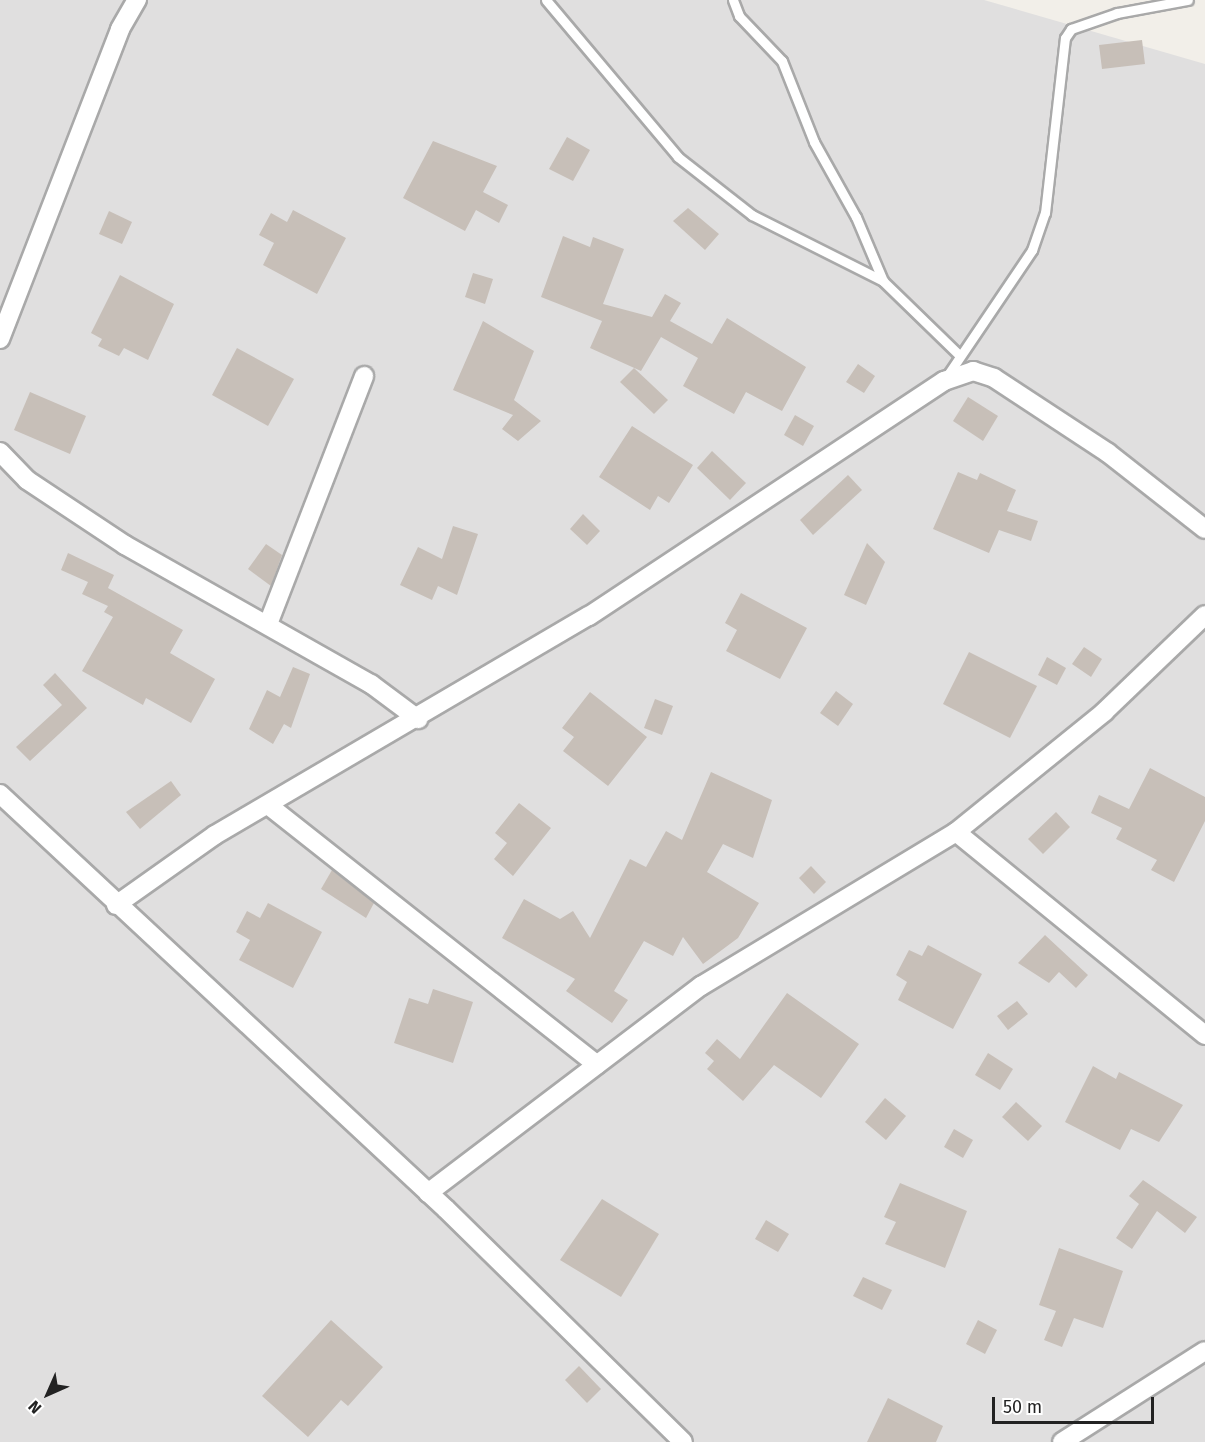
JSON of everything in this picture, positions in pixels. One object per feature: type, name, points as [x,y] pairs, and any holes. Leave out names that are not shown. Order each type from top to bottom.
[{"type":"street","points":[[0,339],[116,40],[137,0]]},
{"type":"street","points":[[116,905],[268,805],[418,719],[589,616],[944,381],[973,371],[994,378],[1108,453],[1205,529]]},
{"type":"street","points":[[268,624],[364,376]]},
{"type":"street","points":[[0,452],[27,480],[125,545],[268,624],[418,719]]},
{"type":"street","points":[[428,1193],[701,986],[956,832],[1104,712],[1205,615]]},
{"type":"street","points":[[0,794],[116,905],[428,1193],[683,1442]]},
{"type":"street","points":[[268,805],[597,1065]]},
{"type":"street","points":[[956,832],[1205,1035]]},
{"type":"street","points":[[1062,1442],[1205,1352]]},
{"type":"lane","points":[[546,0],[678,157],[752,215],[883,281],[960,356]]},
{"type":"lane","points":[[733,0],[739,16],[782,61],[805,124],[883,281]]},
{"type":"lane","points":[[944,381],[1032,250],[1045,213],[1065,38],[1071,29],[1116,13],[1188,0]]},
{"type":"shaded area","points":[[0,0],[984,0],[1205,64],[1205,1442],[0,1442]]},
{"type":"building","points":[[1142,40],[1145,64],[1102,69],[1099,45]]},
{"type":"building","points":[[567,137],[590,150],[573,181],[549,169]]},
{"type":"building","points":[[433,141],[497,166],[483,192],[508,205],[499,223],[476,210],[465,231],[403,198]]},
{"type":"building","points":[[688,208],[719,234],[705,250],[673,221]]},
{"type":"building","points":[[293,210],[346,238],[317,294],[263,265],[274,243],[259,235],[271,213],[287,222]]},
{"type":"building","points":[[109,211],[132,222],[122,244],[99,234]]},
{"type":"building","points":[[563,236],[590,247],[593,237],[624,249],[603,304],[652,317],[665,294],[681,303],[670,321],[712,344],[727,318],[806,367],[782,411],[746,392],[734,414],[683,386],[698,358],[661,337],[641,371],[590,348],[602,321],[541,297]]},
{"type":"building","points":[[473,273],[493,279],[485,304],[465,297]]},
{"type":"building","points":[[120,275],[174,304],[148,360],[124,348],[119,356],[98,346],[102,339],[91,333]]},
{"type":"building","points":[[483,321],[534,351],[514,400],[541,421],[518,441],[502,429],[513,415],[453,390]]},
{"type":"building","points":[[237,348],[294,379],[268,426],[212,395]]},
{"type":"building","points":[[858,364],[875,376],[864,393],[846,382]]},
{"type":"building","points":[[634,368],[668,400],[654,414],[620,382]]},
{"type":"building","points":[[30,392],[86,416],[70,454],[14,430]]},
{"type":"building","points":[[968,397],[998,416],[983,441],[953,421]]},
{"type":"building","points":[[795,415],[814,426],[803,446],[784,435]]},
{"type":"building","points":[[632,426],[693,465],[669,503],[658,496],[650,510],[599,477]]},
{"type":"building","points":[[712,451],[746,483],[730,500],[697,468]]},
{"type":"building","points":[[958,472],[977,480],[980,473],[1016,490],[1007,511],[1038,521],[1031,541],[999,530],[989,553],[933,529]]},
{"type":"building","points":[[848,475],[862,490],[813,535],[800,520]]},
{"type":"building","points":[[583,514],[600,531],[587,545],[570,529]]},
{"type":"building","points":[[453,526],[478,534],[457,595],[438,586],[432,600],[400,585],[418,547],[442,559]]},
{"type":"building","points":[[867,543],[885,562],[866,605],[844,595]]},
{"type":"building","points":[[266,544],[282,555],[271,586],[248,569]]},
{"type":"building","points":[[68,553],[114,575],[108,588],[183,630],[170,653],[215,679],[191,723],[146,698],[143,705],[82,671],[113,617],[104,612],[108,606],[82,594],[88,582],[61,570]]},
{"type":"building","points":[[741,593],[807,628],[780,679],[726,651],[737,630],[725,623]]},
{"type":"building","points":[[1084,647],[1102,659],[1091,677],[1072,664]]},
{"type":"building","points":[[969,652],[1037,686],[1010,738],[943,704]]},
{"type":"building","points":[[1047,657],[1066,668],[1057,685],[1038,675]]},
{"type":"building","points":[[293,667],[310,674],[291,728],[284,724],[273,744],[249,729],[267,690],[280,697]]},
{"type":"building","points":[[55,673],[87,708],[30,761],[16,747],[62,705],[43,685]]},
{"type":"building","points":[[836,691],[853,704],[838,726],[820,713]]},
{"type":"building","points":[[590,692],[647,737],[608,786],[563,751],[574,737],[562,728]]},
{"type":"building","points":[[655,699],[673,706],[662,735],[644,728]]},
{"type":"building","points":[[1150,768],[1205,797],[1205,821],[1174,882],[1151,870],[1157,860],[1116,839],[1122,828],[1091,813],[1099,795],[1129,809]]},
{"type":"building","points":[[711,772],[772,800],[753,858],[723,844],[707,872],[759,903],[738,938],[703,964],[683,937],[673,956],[644,941],[614,991],[628,1000],[612,1023],[566,991],[575,979],[502,938],[524,899],[560,919],[573,911],[590,938],[630,859],[646,867],[666,831],[682,840]]},
{"type":"building","points":[[171,781],[181,795],[140,829],[126,812]]},
{"type":"building","points":[[519,803],[551,828],[513,876],[494,859],[507,843],[495,833]]},
{"type":"building","points":[[1056,812],[1070,827],[1043,854],[1028,839]]},
{"type":"building","points":[[811,866],[826,882],[814,894],[799,878]]},
{"type":"building","points":[[332,870],[374,903],[366,918],[321,889]]},
{"type":"building","points":[[268,903],[322,932],[293,988],[239,960],[250,940],[236,932],[247,911],[260,918]]},
{"type":"building","points":[[1045,935],[1088,975],[1076,988],[1059,972],[1049,983],[1018,963]]},
{"type":"building","points":[[928,945],[982,974],[953,1029],[898,1000],[907,982],[896,975],[909,950],[922,956]]},
{"type":"building","points":[[433,989],[473,1002],[453,1063],[394,1043],[409,998],[428,1004]]},
{"type":"building","points":[[787,993],[859,1044],[821,1098],[774,1065],[743,1101],[707,1069],[714,1061],[705,1053],[717,1039],[740,1059]]},
{"type":"building","points":[[1017,1001],[1028,1014],[1008,1030],[997,1016]]},
{"type":"building","points":[[988,1053],[1013,1069],[1000,1090],[975,1075]]},
{"type":"building","points":[[1093,1066],[1116,1079],[1119,1072],[1183,1105],[1159,1142],[1131,1129],[1120,1150],[1065,1122]]},
{"type":"building","points":[[885,1098],[906,1116],[886,1140],[865,1122]]},
{"type":"building","points":[[1016,1102],[1042,1126],[1028,1141],[1002,1117]]},
{"type":"building","points":[[954,1129],[973,1140],[963,1158],[944,1147]]},
{"type":"building","points":[[1143,1180],[1197,1217],[1185,1233],[1157,1211],[1132,1249],[1116,1238],[1139,1204],[1129,1196]]},
{"type":"building","points":[[900,1183],[967,1211],[945,1268],[885,1244],[896,1222],[884,1217]]},
{"type":"building","points":[[602,1199],[659,1234],[621,1297],[560,1260]]},
{"type":"building","points":[[766,1220],[789,1234],[778,1252],[755,1239]]},
{"type":"building","points":[[1059,1248],[1123,1271],[1103,1328],[1074,1318],[1062,1347],[1044,1340],[1056,1311],[1039,1305]]},
{"type":"building","points":[[863,1277],[892,1290],[882,1310],[853,1296]]},
{"type":"building","points":[[331,1320],[383,1367],[348,1406],[341,1400],[308,1437],[262,1396]]},
{"type":"building","points":[[978,1320],[997,1330],[985,1354],[966,1344]]},
{"type":"building","points":[[579,1366],[601,1389],[587,1403],[565,1380]]},
{"type":"building","points":[[888,1398],[943,1426],[936,1442],[867,1442]]}]
